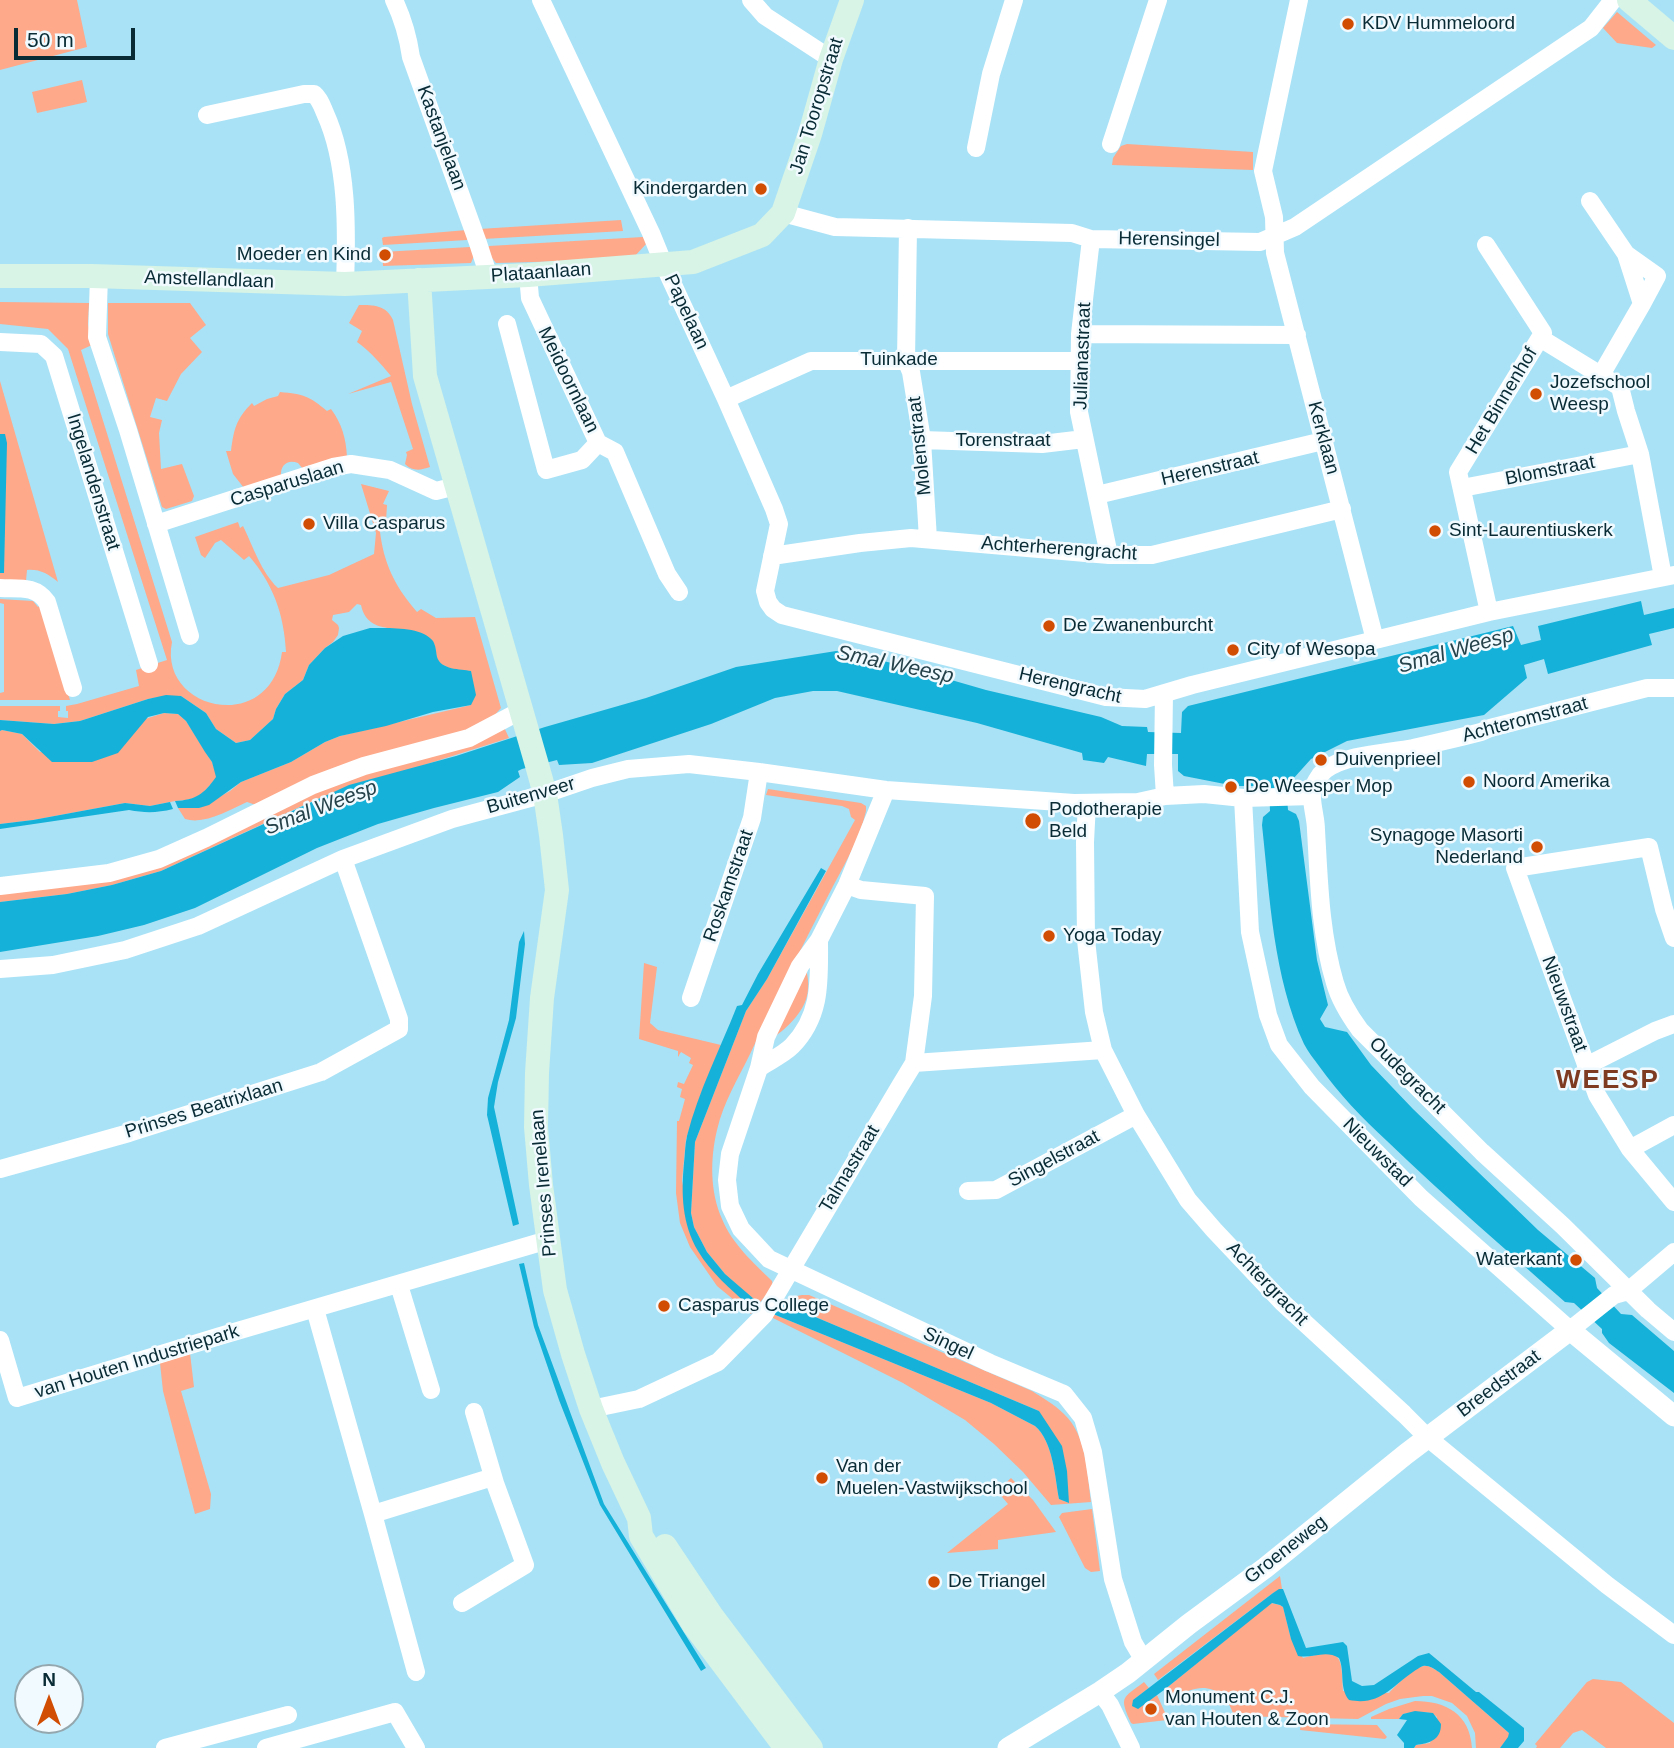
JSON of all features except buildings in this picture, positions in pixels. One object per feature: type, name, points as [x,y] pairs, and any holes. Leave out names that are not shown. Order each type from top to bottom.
[{"type":"main road","name":"Jan Tooropstraat","points":[[783,213],[852,0]]},
{"type":"main road","points":[[1629,0],[1674,38]]},
{"type":"main road","points":[[664,265],[693,261],[762,234],[783,213]]},
{"type":"main road","name":"Plataanlaan","points":[[419,280],[664,265]]},
{"type":"main road","name":"Amstellandlaan","points":[[0,276],[99,276],[345,284],[419,280]]},
{"type":"main road","points":[[419,280],[425,376],[545,794]]},
{"type":"main road","name":"Prinses Irenelaan","points":[[545,794],[557,891],[542,998],[536,1127],[555,1290],[591,1409],[639,1518],[641,1536],[694,1625],[786,1748]]},
{"type":"main road","name":"Prinses Irenelaan","points":[[639,1518],[655,1531],[711,1615],[811,1748]]},
{"type":"street","name":"Kastanjelaan","points":[[394,0],[404,22],[411,57],[489,277]]},
{"type":"street","name":"Papelaan","points":[[541,0],[758,469],[779,524],[765,591],[773,609],[782,615],[795,618]]},
{"type":"street","points":[[751,0],[765,16],[831,59]]},
{"type":"street","points":[[976,148],[991,74],[1014,0]]},
{"type":"street","points":[[1111,145],[1158,0]]},
{"type":"street","name":"Kerklaan","points":[[1299,0],[1263,171],[1274,217],[1275,253],[1375,640]]},
{"type":"street","name":"Herensingel","points":[[783,213],[835,227],[1072,233],[1091,239],[1260,242],[1295,227],[1591,28],[1614,0]]},
{"type":"street","points":[[207,115],[304,94],[314,94],[319,98],[332,127],[342,174],[345,284]]},
{"type":"street","points":[[1590,201],[1626,254],[1643,304],[1601,375]]},
{"type":"street","name":"Molenstraat","points":[[908,228],[906,360],[911,372],[922,440],[928,539]]},
{"type":"street","name":"Julianastraat","points":[[1091,239],[1080,334],[1079,412],[1109,555]]},
{"type":"street","name":"Het Binnenhof","points":[[1462,488],[1458,472],[1543,333],[1486,245]]},
{"type":"street","name":"Meidoornlaan","points":[[507,324],[546,470],[582,460],[598,443],[530,299],[528,275]]},
{"type":"street","points":[[99,276],[97,337],[190,636]]},
{"type":"street","points":[[1080,334],[1297,335]]},
{"type":"street","points":[[1540,338],[1620,387],[1640,454],[1668,576]]},
{"type":"street","name":"Ingelandenstraat","points":[[0,342],[40,344],[54,356],[149,664]]},
{"type":"street","name":"Tuinkade","points":[[726,399],[811,360],[1079,361]]},
{"type":"street","name":"Torenstraat","points":[[922,440],[1042,444],[1084,439]]},
{"type":"street","name":"Herenstraat","points":[[1097,495],[1323,441]]},
{"type":"street","points":[[598,443],[614,453],[667,574],[679,592]]},
{"type":"street","name":"Blomstraat","points":[[1462,488],[1640,454]]},
{"type":"street","name":"Casparuslaan","points":[[156,524],[333,467],[351,464],[390,470],[436,491],[456,486]]},
{"type":"street","points":[[1462,488],[1489,612]]},
{"type":"street","name":"Achterherengracht","points":[[772,556],[860,542],[911,538],[1109,555],[1152,555],[1342,509]]},
{"type":"street","name":"Herengracht","points":[[795,618],[1106,697],[1145,699],[1489,612],[1668,576]]},
{"type":"street","points":[[0,588],[33,590],[41,594],[47,602],[73,688]]},
{"type":"street","name":"Achteromstraat","points":[[1312,796],[1314,786],[1323,772],[1350,759],[1481,732],[1647,688],[1674,688]]},
{"type":"street","points":[[1164,693],[1164,796]]},
{"type":"street","points":[[0,886],[109,873],[159,859],[313,785],[364,766],[469,738],[524,717]]},
{"type":"street","name":"Buitenveer","points":[[0,969],[53,965],[125,950],[198,926],[343,859],[453,819],[628,769],[689,764],[886,790],[1074,803],[1138,802],[1164,796],[1204,794],[1243,798],[1312,796]]},
{"type":"street","name":"Roskamstraat","points":[[691,998],[752,818],[759,772]]},
{"type":"street","name":"Singel","points":[[886,790],[847,885],[819,940],[800,966],[766,1038],[759,1068],[730,1154],[727,1180],[730,1206],[741,1229],[769,1259],[990,1363],[1064,1394],[1083,1418],[1093,1452],[1113,1579],[1133,1642],[1143,1660]]},
{"type":"street","name":"Oudegracht","points":[[1312,796],[1326,949],[1335,987],[1346,1011],[1360,1030],[1463,1133],[1563,1226],[1621,1293],[1648,1310],[1674,1332]]},
{"type":"street","name":"Nieuwstad","points":[[1243,798],[1250,932],[1268,1015],[1279,1045],[1312,1087],[1422,1198],[1578,1324],[1674,1416]]},
{"type":"street","name":"Achtergracht","points":[[1087,803],[1086,940],[1094,1012],[1103,1050],[1136,1115],[1188,1200],[1282,1302],[1428,1438],[1607,1585],[1674,1635]]},
{"type":"street","name":"Nieuwstraat","points":[[1674,938],[1649,847],[1515,868],[1597,1096],[1630,1149],[1674,1202]]},
{"type":"street","name":"Prinses Beatrixlaan","points":[[0,1169],[129,1133],[321,1072],[399,1029],[399,1019],[343,859]]},
{"type":"street","name":"Talmastraat","points":[[591,1409],[639,1399],[719,1362],[764,1315],[914,1063],[923,996],[925,896],[862,891],[847,885]]},
{"type":"street","name":"Singel","points":[[759,1068],[791,1047],[810,1020],[819,989],[819,940]]},
{"type":"street","points":[[1586,1066],[1674,1024]]},
{"type":"street","points":[[914,1063],[1103,1050]]},
{"type":"street","name":"Singelstraat","points":[[968,1192],[996,1190],[1136,1115]]},
{"type":"street","points":[[1630,1149],[1674,1125]]},
{"type":"street","name":"van Houten Industriepark","points":[[0,1340],[17,1398],[548,1240]]},
{"type":"street","points":[[1578,1324],[1674,1252]]},
{"type":"street","points":[[399,1284],[431,1390]]},
{"type":"street","points":[[315,1309],[416,1672]]},
{"type":"street","name":"Breedstraat","points":[[1428,1438],[1578,1324]]},
{"type":"street","points":[[462,1602],[525,1564],[493,1477],[474,1412]]},
{"type":"street","name":"Groeneweg","points":[[1008,1748],[1100,1692],[1265,1568],[1428,1438]]},
{"type":"street","points":[[373,1514],[493,1477]]},
{"type":"street","points":[[1100,1692],[1110,1705],[1132,1748]]},
{"type":"street","points":[[266,1748],[395,1712],[415,1748]]},
{"type":"street","points":[[165,1748],[288,1715]]},
{"type":"shaded area","points":[[0,0],[77,0],[87,47],[0,70]]},
{"type":"shaded area","points":[[1617,12],[1656,45],[1652,48],[1617,43],[1603,28]]},
{"type":"shaded area","points":[[82,80],[87,102],[37,113],[32,92]]},
{"type":"shaded area","points":[[1127,144],[1253,152],[1253,170],[1112,165],[1121,146]]},
{"type":"shaded area","points":[[621,220],[623,231],[483,239],[479,229]]},
{"type":"shaded area","points":[[467,230],[467,240],[383,245],[382,238],[384,237]]},
{"type":"shaded area","points":[[643,237],[647,243],[634,257],[496,263],[487,248],[489,246]]},
{"type":"shaded area","points":[[470,247],[475,253],[471,263],[383,266],[382,252]]},
{"type":"shaded area","points":[[0,302],[89,303],[88,324],[92,345],[81,350],[172,642],[172,666],[182,684],[198,698],[218,704],[239,704],[258,696],[274,679],[282,652],[286,652],[283,625],[276,600],[265,577],[249,556],[244,560],[221,540],[215,543],[205,558],[201,555],[195,537],[238,522],[240,528],[243,526],[267,574],[278,588],[329,575],[374,554],[376,533],[361,484],[389,491],[383,504],[387,505],[386,521],[379,522],[383,548],[395,581],[417,612],[421,609],[436,618],[475,617],[501,708],[492,718],[475,729],[262,807],[247,802],[209,818],[185,819],[178,808],[199,808],[241,782],[291,762],[340,736],[471,705],[451,671],[439,662],[432,640],[420,633],[371,622],[365,616],[361,605],[357,604],[349,612],[333,615],[332,620],[339,628],[338,635],[309,665],[303,680],[285,694],[273,719],[250,740],[236,743],[216,729],[206,713],[181,696],[148,699],[80,721],[54,724],[0,720],[0,706],[60,706],[58,717],[68,718],[66,706],[139,686],[136,670],[167,660],[68,349],[48,329],[0,324]]},
{"type":"shaded area","points":[[108,303],[190,303],[206,325],[190,338],[202,352],[181,374],[167,401],[156,398],[150,417],[162,420],[159,433],[161,469],[182,464],[194,496],[192,501],[166,509],[162,507],[108,334]]},
{"type":"shaded area","points":[[359,305],[383,309],[393,320],[430,467],[417,470],[405,464],[406,452],[413,449],[391,382],[348,394],[391,376],[357,342],[362,331],[349,323]]},
{"type":"shaded area","points":[[0,381],[58,582],[36,570],[27,570],[26,581],[0,580],[0,573],[4,573],[5,434],[0,434]]},
{"type":"shaded area","points":[[280,392],[306,397],[327,411],[331,409],[343,432],[347,457],[303,469],[298,463],[288,462],[283,466],[281,476],[244,488],[233,474],[226,451],[231,451],[237,425],[252,403],[254,406],[278,396]]},
{"type":"shaded area","points":[[0,599],[33,601],[38,607],[41,605],[70,700],[0,700],[0,693],[4,692],[4,604],[0,603]]},
{"type":"shaded area","points":[[164,713],[178,714],[186,721],[212,762],[217,777],[198,797],[150,806],[125,803],[0,824],[0,731],[22,734],[40,752]]},
{"type":"shaded area","points":[[503,725],[509,738],[317,799],[161,871],[67,894],[0,902],[0,889],[99,878],[309,793]]},
{"type":"shaded area","points":[[768,789],[861,803],[866,806],[866,811],[855,843],[732,1090],[717,1130],[712,1175],[718,1209],[732,1237],[772,1281],[773,1286],[751,1314],[717,1286],[690,1247],[680,1223],[676,1193],[677,1121],[685,1099],[680,1097],[682,1089],[677,1087],[678,1082],[684,1084],[693,1065],[689,1063],[691,1058],[681,1052],[678,1057],[678,1051],[639,1039],[644,963],[657,967],[650,1023],[658,1030],[721,1045],[686,1139],[682,1181],[699,1252],[754,1299],[725,1274],[707,1252],[694,1227],[691,1213],[695,1142],[746,1011],[767,979],[855,820],[849,809],[842,806],[766,795]]},
{"type":"shaded area","points":[[806,967],[808,986],[804,1004],[790,1023],[773,1038]]},
{"type":"shaded area","points":[[809,1295],[1032,1391],[1053,1405],[1072,1423],[1082,1444],[1091,1502],[1051,1505],[1023,1472],[965,1420],[903,1383],[771,1317],[773,1314],[991,1403],[1035,1426],[1049,1450],[1059,1499],[1069,1503],[1039,1411],[782,1303]]},
{"type":"shaded area","points":[[190,1353],[194,1387],[181,1391],[211,1494],[210,1509],[195,1514],[163,1391],[160,1363]]},
{"type":"shaded area","points":[[1011,1478],[1033,1500],[1056,1532],[998,1540],[998,1549],[947,1553],[1008,1504],[997,1491]]},
{"type":"shaded area","points":[[1092,1509],[1100,1571],[1091,1572],[1085,1568],[1059,1517],[1062,1513]]},
{"type":"shaded area","points":[[1280,1576],[1282,1589],[1273,1593],[1158,1680],[1154,1674]]},
{"type":"shaded area","points":[[1271,1603],[1283,1607],[1291,1639],[1303,1658],[1326,1654],[1337,1657],[1342,1669],[1343,1691],[1389,1693],[1412,1672],[1428,1666],[1439,1672],[1509,1733],[1509,1737],[1500,1748],[1476,1748],[1475,1733],[1467,1716],[1452,1703],[1432,1696],[1400,1699],[1358,1719],[1234,1716],[1225,1698],[1211,1689],[1194,1689],[1176,1698],[1164,1690]]},
{"type":"shaded area","points":[[1593,1679],[1621,1682],[1674,1723],[1674,1748],[1606,1748],[1582,1730],[1573,1733],[1560,1748],[1536,1748],[1535,1744],[1587,1682]]},
{"type":"shaded area","points":[[1144,1682],[1149,1688],[1133,1700],[1138,1708],[1157,1695],[1167,1720],[1131,1723],[1125,1708],[1125,1699]]},
{"type":"shaded area","points":[[1415,1701],[1437,1704],[1454,1712],[1467,1726],[1472,1748],[1414,1748],[1416,1745],[1430,1743],[1437,1717],[1429,1713],[1403,1714],[1399,1719],[1371,1719],[1389,1709]]},
{"type":"shaded area","points":[[1301,1724],[1377,1725],[1387,1737],[1385,1739],[1300,1730]]},
{"type":"water","points":[[0,434],[5,434],[7,443],[4,573],[0,573]]},
{"type":"water","name":"Smal Weesp","points":[[1641,601],[1644,615],[1674,608],[1674,628],[1649,634],[1652,645],[1548,674],[1544,659],[1524,665],[1527,678],[1484,715],[1347,741],[1311,759],[1286,785],[1288,810],[1296,814],[1299,821],[1317,960],[1328,1005],[1320,1019],[1325,1027],[1347,1032],[1371,1065],[1413,1109],[1538,1230],[1595,1278],[1597,1288],[1621,1314],[1632,1315],[1674,1351],[1674,1393],[1609,1343],[1602,1329],[1574,1303],[1565,1302],[1453,1203],[1369,1124],[1309,1053],[1285,991],[1274,936],[1262,825],[1263,817],[1270,811],[1269,786],[1235,786],[1184,776],[1178,771],[1178,754],[1147,754],[1146,766],[1108,757],[1104,763],[1083,760],[1082,753],[977,723],[837,691],[813,691],[775,698],[711,724],[592,763],[559,765],[557,760],[522,769],[518,771],[520,777],[498,792],[378,824],[317,848],[195,908],[144,925],[98,936],[0,952],[0,902],[67,894],[161,871],[349,785],[456,756],[646,698],[736,667],[836,651],[845,652],[986,690],[1101,717],[1122,726],[1147,727],[1148,732],[1181,733],[1182,712],[1188,706],[1513,626],[1521,645],[1541,640],[1538,626]]},
{"type":"water","points":[[370,628],[413,630],[428,636],[433,641],[437,657],[442,664],[471,671],[476,695],[471,705],[340,736],[291,762],[241,782],[209,805],[199,808],[178,808],[175,801],[199,795],[216,777],[212,762],[186,721],[178,714],[164,713],[148,717],[118,753],[92,762],[52,762],[22,734],[0,731],[0,720],[54,724],[80,721],[166,695],[181,696],[206,713],[216,729],[236,743],[250,740],[273,719],[285,694],[303,680],[309,665],[325,648],[343,636]]},
{"type":"water","points":[[170,802],[173,809],[162,811],[129,810],[0,829],[0,824],[125,803],[150,806]]},
{"type":"water","points":[[821,868],[826,871],[767,979],[746,1011],[695,1142],[691,1213],[694,1227],[707,1252],[725,1274],[754,1299],[749,1306],[709,1266],[693,1241],[683,1197],[686,1139],[703,1087],[737,1006],[742,1005]]},
{"type":"water","points":[[524,931],[525,944],[516,1018],[498,1082],[494,1107],[519,1224],[513,1226],[487,1115],[488,1098],[509,1020],[519,942]]},
{"type":"water","points":[[524,1263],[538,1325],[604,1504],[706,1668],[701,1671],[600,1505],[534,1327],[519,1264]]},
{"type":"water","points":[[782,1303],[1039,1411],[1062,1446],[1069,1503],[1059,1499],[1049,1450],[1035,1426],[991,1403],[773,1314]]},
{"type":"water","points":[[1279,1589],[1283,1589],[1306,1648],[1343,1642],[1347,1646],[1352,1681],[1362,1686],[1374,1685],[1418,1656],[1429,1653],[1524,1728],[1524,1741],[1518,1748],[1500,1748],[1509,1733],[1439,1672],[1427,1666],[1418,1669],[1377,1698],[1349,1700],[1344,1690],[1339,1658],[1329,1654],[1298,1656],[1283,1607],[1272,1603],[1164,1690],[1138,1709],[1132,1706],[1133,1700]]},
{"type":"water","points":[[1415,1711],[1433,1713],[1441,1724],[1439,1734],[1430,1742],[1416,1745],[1414,1748],[1404,1748],[1404,1743],[1397,1735],[1407,1720],[1399,1719],[1403,1714]]},
{"type":"place","name":"KDV Hummeloord","points":[[1348,24]]},
{"type":"place","name":"Kindergarden","points":[[761,189]]},
{"type":"place","name":"Moeder en Kind","points":[[385,255]]},
{"type":"place","name":"Jozefschool Weesp","points":[[1536,394]]},
{"type":"place","name":"Villa Casparus","points":[[309,524]]},
{"type":"place","name":"Sint-Laurentiuskerk","points":[[1435,531]]},
{"type":"place","name":"De Zwanenburcht","points":[[1049,626]]},
{"type":"place","name":"City of Wesopa","points":[[1233,650]]},
{"type":"place","name":"Duivenprieel","points":[[1321,760]]},
{"type":"place","name":"Noord Amerika","points":[[1469,782]]},
{"type":"place","name":"De Weesper Mop","points":[[1231,787]]},
{"type":"place","name":"Podotherapie Beld","points":[[1033,821]]},
{"type":"place","name":"Synagoge Masorti Nederland","points":[[1537,847]]},
{"type":"place","name":"Yoga Today","points":[[1049,936]]},
{"type":"place","name":"Waterkant","points":[[1576,1260]]},
{"type":"place","name":"Casparus College","points":[[664,1306]]},
{"type":"place","name":"Van der Muelen-Vastwijkschool","points":[[822,1478]]},
{"type":"place","name":"De Triangel","points":[[934,1582]]},
{"type":"place","name":"Monument C.J. van Houten & Zoon","points":[[1151,1709]]},
{"type":"district","name":"WEESP","points":[[1608,1081]]}]
